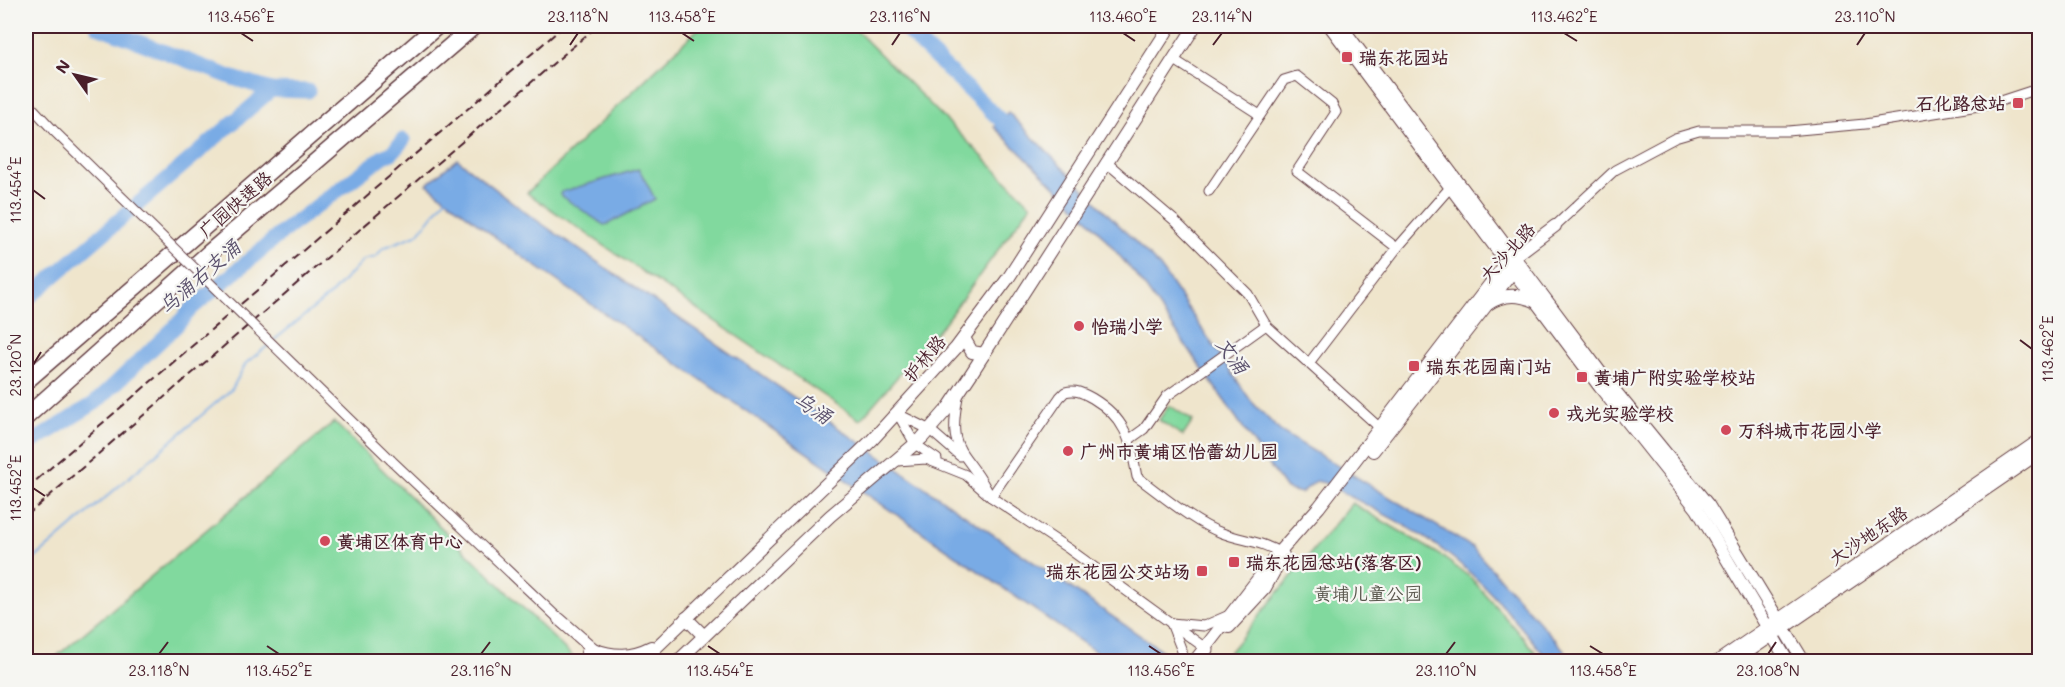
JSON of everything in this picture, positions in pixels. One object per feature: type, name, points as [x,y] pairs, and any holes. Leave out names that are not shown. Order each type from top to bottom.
[{"type":"highway","name":"广园快速路","points":[[26,381],[437,26]]},
{"type":"highway","name":"广园快速路","points":[[26,417],[209,253],[474,26]]},
{"type":"highway","points":[[26,370],[49,360]]},
{"type":"highway","points":[[26,408],[81,367]]},
{"type":"main road","name":"护林路","points":[[640,662],[898,414],[964,338],[1009,277],[1170,26]]},
{"type":"main road","points":[[679,660],[830,516],[930,430],[984,354],[1195,26]]},
{"type":"main road","points":[[1330,26],[1454,182]]},
{"type":"main road","points":[[1341,26],[1513,262],[1708,505],[1804,662]]},
{"type":"main road","name":"大沙北路","points":[[1366,454],[1380,428],[1513,262],[1555,226]]},
{"type":"main road","points":[[1513,262],[1537,302],[1600,387],[1697,509],[1739,576],[1767,631],[1788,662]]},
{"type":"main road","name":"大沙北路","points":[[1201,662],[1206,649],[1231,613],[1366,454],[1485,306],[1513,262]]},
{"type":"main road","points":[[1485,306],[1505,296],[1524,296],[1537,302]]},
{"type":"main road","points":[[964,338],[972,352],[984,354]]},
{"type":"main road","name":"大沙地东路","points":[[1779,623],[2040,440]]},
{"type":"main road","name":"大沙地东路","points":[[1718,662],[2040,452]]},
{"type":"main road","name":"大沙北路","points":[[1194,662],[1265,588],[1281,553]]},
{"type":"main road","points":[[686,618],[704,636]]},
{"type":"main road","points":[[559,619],[591,656],[607,662]]},
{"type":"main road","name":"大沙地东路","points":[[1733,662],[1767,631]]},
{"type":"main road","points":[[591,656],[630,655],[660,642]]},
{"type":"street","points":[[1173,59],[1260,115]]},
{"type":"street","points":[[1209,191],[1284,80],[1291,76],[1302,78],[1332,104],[1336,112],[1334,119],[1297,171],[1397,248]]},
{"type":"street","points":[[1555,226],[1615,170],[1675,138],[1699,131],[1788,131],[1865,124],[1991,104],[2040,88]]},
{"type":"street","points":[[26,101],[391,460],[559,619]]},
{"type":"street","points":[[1106,162],[1174,220],[1248,294],[1266,325],[1380,428]]},
{"type":"street","points":[[1309,363],[1397,248],[1454,182]]},
{"type":"street","points":[[1130,439],[1144,429],[1167,396],[1266,325]]},
{"type":"street","points":[[991,497],[1065,392],[1081,392],[1118,418],[1130,439],[1137,477],[1208,526],[1222,533],[1258,541],[1281,553]]},
{"type":"street","points":[[958,393],[954,429],[959,451],[966,462]]},
{"type":"street","points":[[898,414],[930,430],[966,462],[978,474],[991,497]]},
{"type":"street","points":[[898,414],[915,444],[949,467]]},
{"type":"street","points":[[897,460],[926,459],[966,475],[991,497],[1171,622],[1206,649]]},
{"type":"street","points":[[1171,622],[1204,626],[1231,613]]},
{"type":"street","points":[[1171,622],[1182,651],[1183,662]]},
{"type":"green space","points":[[701,26],[852,26],[1031,205],[945,322],[860,420],[527,193]]},
{"type":"green space","points":[[1169,405],[1193,421],[1183,436],[1159,420]]},
{"type":"green space","name":"黄埔区体育中心","points":[[334,422],[577,661],[51,661]]},
{"type":"green space","name":"黄埔儿童公园","points":[[1352,503],[1437,553],[1471,578],[1543,661],[1222,661]]},
{"type":"water","points":[[1008,112],[1160,267],[1251,401],[1280,431],[1472,547],[1574,661],[1549,661],[1499,602],[1471,574],[1441,549],[1413,531],[1325,483],[1316,481],[1301,493],[1286,489],[1140,280],[1090,221],[994,127]]},
{"type":"water","name":"乌涌","points":[[457,159],[529,215],[1177,661],[1109,661],[508,247],[427,184]]},
{"type":"water","points":[[639,169],[655,199],[608,224],[604,225],[560,195],[561,192]]},
{"type":"waterway","points":[[97,26],[233,78],[271,90],[308,91]]},
{"type":"waterway","name":"文涌","points":[[902,26],[1015,134]]},
{"type":"waterway","name":"乌涌右支涌","points":[[26,300],[271,90]]},
{"type":"waterway","name":"乌涌右支涌","points":[[26,446],[95,403],[191,309],[285,230],[384,156],[392,153],[403,140]]},
{"type":"waterway","points":[[273,341],[331,294],[363,260],[376,257],[383,248],[418,234],[447,197]]},
{"type":"waterway","points":[[26,566],[232,389],[246,363],[269,345]]},
{"type":"railway","points":[[26,489],[564,26]]},
{"type":"railway","points":[[26,516],[597,26]]},
{"type":"place","name":"瑞东花园站","points":[[1347,57]]},
{"type":"place","name":"石化路总站","points":[[2018,103]]},
{"type":"place","name":"怡瑞小学","points":[[1079,326]]},
{"type":"place","name":"瑞东花园南门站","points":[[1414,366]]},
{"type":"place","name":"黄埔广附实验学校站","points":[[1582,377]]},
{"type":"place","name":"戎光实验学校","points":[[1554,413]]},
{"type":"place","name":"万科城市花园小学","points":[[1726,430]]},
{"type":"place","name":"广州市黄埔区怡蕾幼儿园","points":[[1068,451]]},
{"type":"place","name":"黄埔区体育中心","points":[[325,541]]},
{"type":"place","name":"瑞东花园总站(落客区)","points":[[1234,562]]},
{"type":"place","name":"瑞东花园公交站场","points":[[1202,571]]}]
